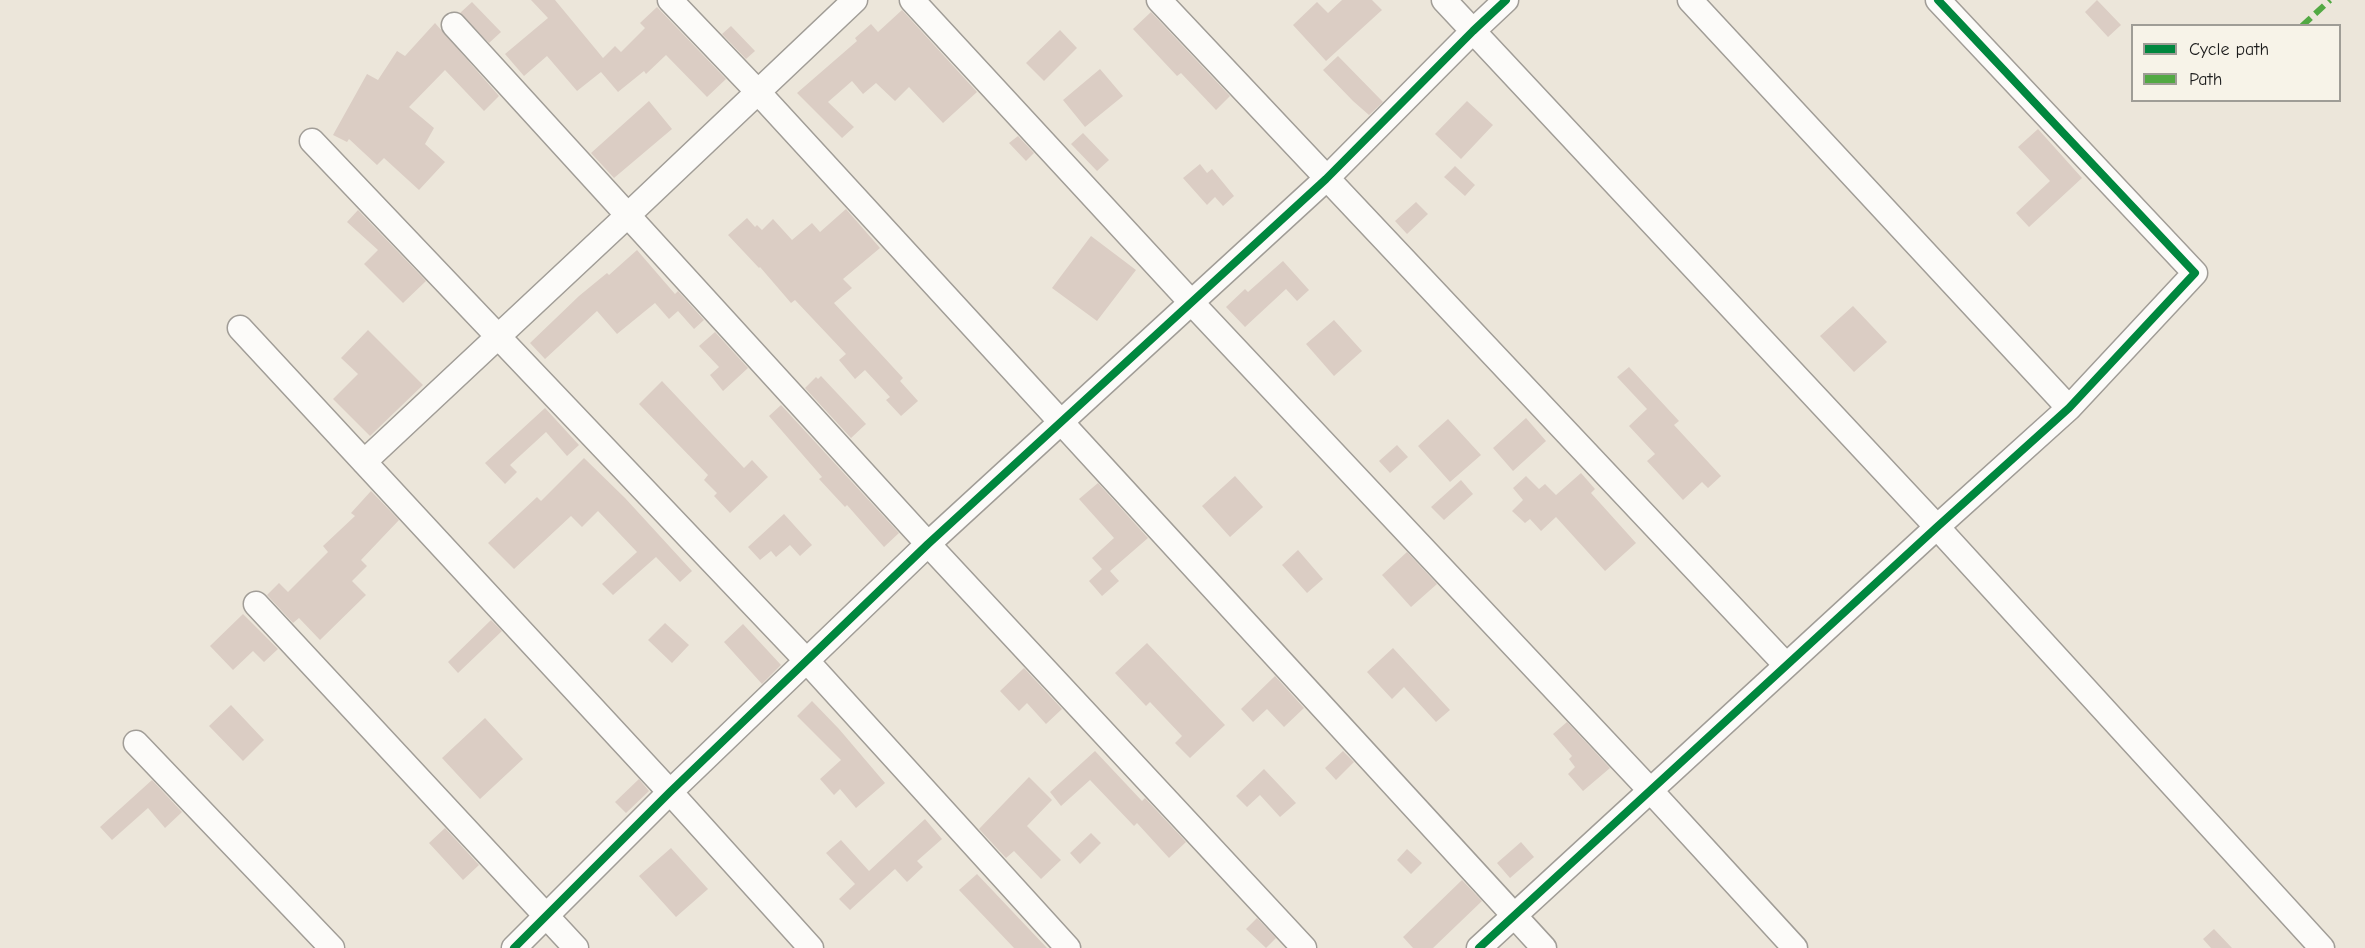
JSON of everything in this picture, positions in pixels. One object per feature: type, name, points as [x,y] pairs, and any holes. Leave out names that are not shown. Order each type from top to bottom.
[{"type":"street","points":[[670,0],[758,92],[1544,948]]},
{"type":"street","points":[[364,462],[855,0]]},
{"type":"street","points":[[912,0],[1650,790],[1794,948]]},
{"type":"street","points":[[1159,0],[1786,665]]},
{"type":"street","points":[[1444,0],[1937,526],[2322,948]]},
{"type":"street","points":[[514,948],[806,660],[928,544],[1326,179],[1506,0]]},
{"type":"street","points":[[1690,0],[2069,408]]},
{"type":"street","points":[[1479,948],[1937,526],[2069,408],[2195,273],[1938,0]]},
{"type":"street","points":[[454,25],[928,544],[1304,948]]},
{"type":"street","points":[[312,141],[806,660],[1068,948]]},
{"type":"street","points":[[240,328],[670,792],[811,948]]},
{"type":"street","points":[[256,604],[576,948]]},
{"type":"street","points":[[136,743],[332,948]]},
{"type":"building","points":[[531,0],[555,0],[603,58],[615,46],[621,52],[645,28],[640,23],[657,7],[726,79],[707,97],[666,55],[646,74],[644,71],[618,92],[601,72],[577,91],[547,56],[524,76],[505,54],[548,18]]},
{"type":"building","points":[[1342,0],[1372,0],[1382,10],[1326,61],[1293,25],[1317,2],[1328,13]]},
{"type":"building","points":[[2097,0],[2121,25],[2108,37],[2085,12]]},
{"type":"building","points":[[472,2],[501,32],[489,43],[460,13]]},
{"type":"building","points":[[902,10],[977,92],[943,123],[909,87],[895,101],[876,83],[863,94],[852,81],[828,102],[854,127],[842,138],[797,93],[857,41],[855,38],[871,24],[878,32]]},
{"type":"building","points":[[1151,12],[1230,96],[1216,110],[1181,73],[1177,76],[1133,29]]},
{"type":"building","points":[[435,23],[499,96],[484,111],[445,70],[409,107],[434,128],[425,144],[445,162],[419,190],[384,158],[377,165],[349,139],[347,142],[333,135],[367,74],[378,80],[397,51],[405,56]]},
{"type":"building","points":[[731,26],[755,51],[746,59],[722,34]]},
{"type":"building","points":[[1060,30],[1077,48],[1044,81],[1026,63]]},
{"type":"building","points":[[1338,56],[1383,102],[1369,115],[1323,70]]},
{"type":"building","points":[[1100,69],[1123,96],[1085,127],[1063,100]]},
{"type":"building","points":[[649,101],[672,129],[614,178],[591,153]]},
{"type":"building","points":[[1467,101],[1493,125],[1461,159],[1435,134]]},
{"type":"building","points":[[2038,129],[2082,178],[2029,227],[2016,213],[2050,181],[2018,147]]},
{"type":"building","points":[[1083,133],[1109,160],[1097,171],[1071,144]]},
{"type":"building","points":[[1018,136],[1034,153],[1026,161],[1009,143]]},
{"type":"building","points":[[1200,164],[1207,173],[1212,169],[1234,196],[1223,206],[1215,197],[1207,205],[1183,178]]},
{"type":"building","points":[[1455,166],[1475,185],[1465,196],[1444,177]]},
{"type":"building","points":[[1416,202],[1428,214],[1407,234],[1395,221]]},
{"type":"building","points":[[846,209],[880,248],[843,279],[852,288],[834,303],[903,378],[900,381],[918,401],[901,416],[886,400],[890,397],[865,370],[855,379],[839,360],[846,354],[795,300],[791,303],[728,235],[747,218],[755,227],[757,225],[762,230],[773,219],[792,240],[812,223],[820,232]]},
{"type":"building","points":[[358,210],[426,281],[403,303],[364,264],[378,250],[347,222]]},
{"type":"building","points":[[1091,236],[1136,270],[1097,321],[1052,288]]},
{"type":"building","points":[[637,250],[675,294],[678,291],[704,320],[694,329],[678,311],[669,319],[655,303],[617,334],[597,311],[545,359],[530,343],[579,296],[607,273],[609,275]]},
{"type":"building","points":[[1283,261],[1309,290],[1297,301],[1286,289],[1245,327],[1226,307],[1245,289],[1248,292]]},
{"type":"building","points":[[1853,306],[1887,342],[1854,372],[1820,336]]},
{"type":"building","points":[[1334,320],[1362,351],[1334,376],[1306,344]]},
{"type":"building","points":[[368,330],[423,385],[370,436],[333,399],[358,374],[341,358]]},
{"type":"building","points":[[715,332],[748,368],[723,391],[710,375],[719,367],[699,346]]},
{"type":"building","points":[[1629,367],[1679,421],[1674,425],[1721,476],[1708,488],[1702,482],[1683,500],[1647,461],[1655,454],[1629,426],[1647,409],[1617,377]]},
{"type":"building","points":[[821,376],[866,424],[851,438],[805,388],[816,377],[818,379]]},
{"type":"building","points":[[662,381],[744,468],[752,460],[768,477],[730,513],[714,496],[717,493],[704,480],[708,475],[639,404]]},
{"type":"building","points":[[781,405],[899,533],[884,547],[847,505],[845,507],[819,479],[822,477],[769,416]]},
{"type":"building","points":[[545,408],[579,445],[567,456],[546,432],[510,465],[517,472],[505,484],[485,463]]},
{"type":"building","points":[[1526,418],[1546,441],[1513,471],[1493,448]]},
{"type":"building","points":[[1448,419],[1481,455],[1450,482],[1418,446]]},
{"type":"building","points":[[1397,445],[1408,457],[1390,473],[1379,461]]},
{"type":"building","points":[[584,458],[625,498],[692,571],[680,582],[656,557],[613,595],[602,584],[637,552],[598,511],[582,527],[571,516],[514,569],[488,543],[537,497],[541,501]]},
{"type":"building","points":[[1581,473],[1595,489],[1591,493],[1636,543],[1605,571],[1556,517],[1541,531],[1530,519],[1525,523],[1512,511],[1523,500],[1513,488],[1526,476],[1539,489],[1545,484],[1556,495]]},
{"type":"building","points":[[1235,476],[1263,507],[1230,537],[1202,506]]},
{"type":"building","points":[[1461,480],[1473,494],[1444,520],[1431,507]]},
{"type":"building","points":[[1098,483],[1148,538],[1110,571],[1119,581],[1102,596],[1089,581],[1102,569],[1092,558],[1114,538],[1079,499]]},
{"type":"building","points":[[371,491],[399,520],[361,560],[367,566],[352,581],[366,595],[320,640],[299,618],[293,623],[267,595],[279,583],[288,592],[328,552],[323,546],[355,516],[351,513]]},
{"type":"building","points":[[784,514],[812,545],[800,556],[790,545],[776,557],[771,551],[760,560],[748,547]]},
{"type":"building","points":[[1298,550],[1323,579],[1307,593],[1282,565]]},
{"type":"building","points":[[1407,552],[1437,584],[1411,607],[1382,575]]},
{"type":"building","points":[[243,614],[278,649],[264,662],[253,651],[233,670],[210,646]]},
{"type":"building","points":[[491,620],[502,631],[458,673],[448,662]]},
{"type":"building","points":[[665,623],[689,645],[672,663],[648,640]]},
{"type":"building","points":[[743,624],[781,665],[762,684],[724,642]]},
{"type":"building","points":[[1147,643],[1225,725],[1190,758],[1175,743],[1182,736],[1150,702],[1146,706],[1115,673]]},
{"type":"building","points":[[1393,648],[1450,710],[1436,722],[1404,687],[1392,699],[1367,672]]},
{"type":"building","points":[[1024,668],[1062,709],[1046,724],[1027,703],[1019,711],[1000,691]]},
{"type":"building","points":[[1275,676],[1304,708],[1284,727],[1267,709],[1253,722],[1241,709]]},
{"type":"building","points":[[812,701],[885,783],[856,808],[840,789],[834,795],[820,779],[841,760],[797,716]]},
{"type":"building","points":[[231,705],[264,740],[243,761],[209,726]]},
{"type":"building","points":[[485,718],[523,759],[480,799],[442,758]]},
{"type":"building","points":[[1567,722],[1610,768],[1583,791],[1568,774],[1575,767],[1569,759],[1572,756],[1553,734]]},
{"type":"building","points":[[1095,751],[1142,801],[1145,798],[1186,842],[1169,858],[1137,823],[1134,826],[1090,780],[1061,806],[1050,792]]},
{"type":"building","points":[[1343,751],[1354,762],[1336,780],[1325,768]]},
{"type":"building","points":[[1264,769],[1296,803],[1280,817],[1260,795],[1247,807],[1236,796]]},
{"type":"building","points":[[1029,777],[1052,800],[1027,826],[1061,860],[1041,879],[1014,851],[1006,858],[979,829]]},
{"type":"building","points":[[639,779],[649,791],[626,813],[615,802]]},
{"type":"building","points":[[152,780],[182,812],[165,828],[148,808],[112,840],[100,827]]},
{"type":"building","points":[[925,819],[942,839],[917,861],[923,867],[907,882],[895,869],[850,910],[839,899],[855,884],[826,853],[841,840],[869,871]]},
{"type":"building","points":[[445,828],[479,865],[463,880],[429,843]]},
{"type":"building","points":[[1091,833],[1101,843],[1080,864],[1070,853]]},
{"type":"building","points":[[1521,842],[1534,857],[1510,878],[1497,863]]},
{"type":"building","points":[[671,848],[708,889],[676,917],[639,876]]},
{"type":"building","points":[[1407,849],[1422,863],[1411,874],[1397,860]]},
{"type":"building","points":[[977,874],[1047,948],[1014,948],[959,890]]},
{"type":"building","points":[[1462,880],[1482,901],[1433,948],[1413,948],[1403,937]]},
{"type":"building","points":[[1257,918],[1276,938],[1266,948],[1246,929]]},
{"type":"building","points":[[2214,929],[2232,948],[2211,948],[2203,939]]},
{"type":"marked path","points":[[2304,24],[2330,0]]},
{"type":"cycle path","points":[[514,948],[670,792],[928,544],[1326,179],[1506,0]]},
{"type":"cycle path","points":[[1479,948],[2069,408],[2195,273],[1938,0]]}]
